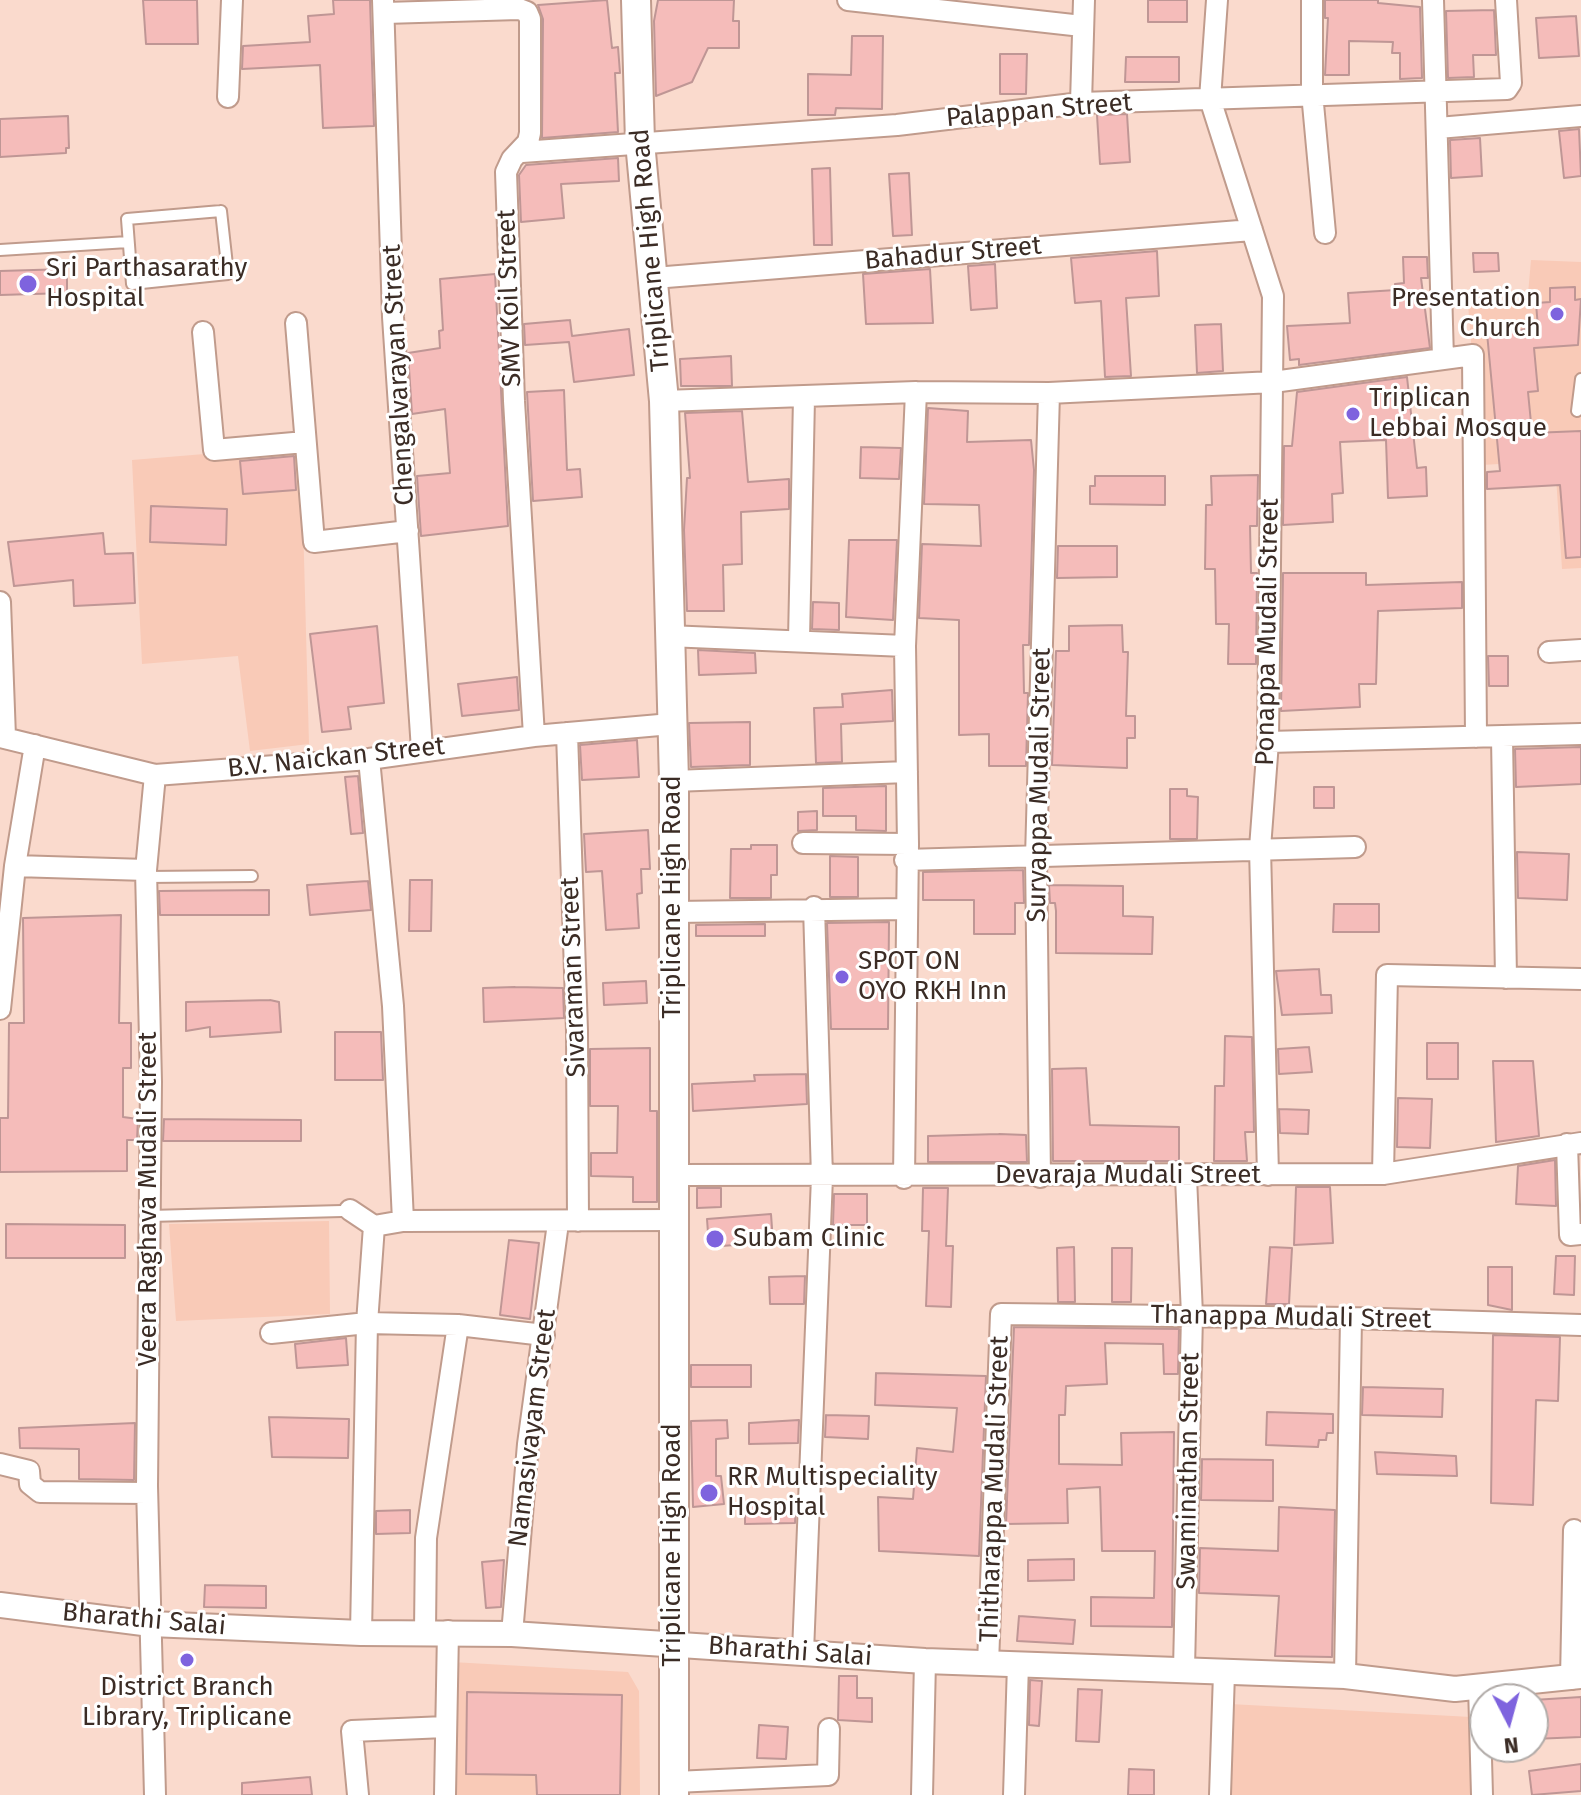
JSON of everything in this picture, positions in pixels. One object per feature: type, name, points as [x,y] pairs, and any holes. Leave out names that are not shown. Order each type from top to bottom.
[{"type":"main road","name":"Triplicane High Road","points":[[636,0],[640,142],[664,401],[674,781],[674,1789]]},
{"type":"street","points":[[228,97],[232,0]]},
{"type":"street","points":[[848,0],[960,7],[1082,26]]},
{"type":"street","points":[[1081,103],[1084,0]]},
{"type":"street","points":[[1210,99],[1217,0]]},
{"type":"street","points":[[1312,0],[1312,93],[1325,233]]},
{"type":"street","points":[[1433,0],[1438,91],[1443,359]]},
{"type":"street","name":"Palappan Street","points":[[522,152],[897,125],[1081,103],[1509,87],[1506,0]]},
{"type":"street","name":"SMV Koil Street","points":[[384,7],[519,9],[527,12],[530,133],[522,152],[512,159],[506,172],[514,401],[534,736]]},
{"type":"street","name":"Chengalvarayan Street","points":[[384,7],[393,317],[422,750]]},
{"type":"street","name":"Ponappa Mudali Street","points":[[1210,99],[1273,296],[1268,742],[1260,848],[1268,1175]]},
{"type":"street","points":[[1438,128],[1581,116]]},
{"type":"street","name":"Bahadur Street","points":[[654,278],[1252,230]]},
{"type":"street","points":[[296,323],[314,542],[408,531]]},
{"type":"street","points":[[203,332],[214,450],[305,442]]},
{"type":"street","points":[[664,401],[916,392],[1049,393],[1273,382],[1473,355],[1476,737]]},
{"type":"street","points":[[904,1178],[905,646],[916,392]]},
{"type":"street","name":"Suryappa Mudali Street","points":[[1040,1177],[1036,857],[1049,393]]},
{"type":"street","points":[[799,640],[804,398]]},
{"type":"street","points":[[0,602],[2,737]]},
{"type":"street","points":[[668,636],[905,646]]},
{"type":"street","points":[[1549,652],[1581,650]]},
{"type":"street","name":"B.V. Naickan Street","points":[[2,737],[155,775],[369,759],[534,736],[671,724]]},
{"type":"street","name":"Sivaraman Street","points":[[567,733],[577,1031],[568,1222]]},
{"type":"street","points":[[1268,742],[1581,734]]},
{"type":"street","points":[[1502,738],[1506,978]]},
{"type":"street","points":[[0,1009],[15,866],[35,745]]},
{"type":"street","points":[[369,759],[393,1006],[403,1221]]},
{"type":"street","points":[[674,781],[907,772]]},
{"type":"street","name":"Veera Raghava Mudali Street","points":[[155,775],[146,874],[151,1082],[147,1493],[155,1795]]},
{"type":"street","points":[[803,843],[907,852],[1036,857],[1355,847]]},
{"type":"street","points":[[15,866],[146,874]]},
{"type":"street","points":[[674,912],[814,907],[906,909]]},
{"type":"street","points":[[803,1652],[822,1177],[814,907]]},
{"type":"street","points":[[1383,1174],[1387,975],[1581,979]]},
{"type":"street","points":[[1574,1143],[1570,1235],[1581,1234]]},
{"type":"street","name":"Devaraja Mudali Street","points":[[673,1175],[904,1178],[1383,1174],[1574,1143]]},
{"type":"street","name":"Swaminathan Street","points":[[1184,1669],[1192,1315],[1186,1177]]},
{"type":"street","points":[[346,1210],[374,1226],[403,1221],[674,1220]]},
{"type":"street","name":"Namasivayam Street","points":[[512,1634],[528,1444],[544,1335],[568,1222]]},
{"type":"street","points":[[361,1633],[367,1323],[374,1226]]},
{"type":"street","name":"Thanappa Mudali Street","points":[[1001,1314],[1351,1318],[1581,1325]]},
{"type":"street","name":"Thitharappa Mudali Street","points":[[988,1664],[1001,1314]]},
{"type":"street","points":[[1345,1676],[1351,1318]]},
{"type":"street","points":[[271,1333],[367,1323],[458,1325],[544,1335]]},
{"type":"street","points":[[445,1795],[445,1727],[426,1538],[458,1325]]},
{"type":"street","points":[[0,1464],[29,1471],[30,1484],[40,1492],[147,1493]]},
{"type":"street","points":[[1574,1530],[1576,1677]]},
{"type":"street","name":"Bharathi Salai","points":[[0,1605],[151,1624],[361,1633],[436,1631],[512,1634],[925,1661],[1345,1676],[1455,1689],[1469,1687]]},
{"type":"street","points":[[922,1795],[925,1661]]},
{"type":"street","points":[[1014,1795],[1018,1664]]},
{"type":"street","points":[[1220,1795],[1224,1673]]},
{"type":"street","name":"Bharathi Salai","points":[[1511,1683],[1576,1677]]},
{"type":"street","points":[[358,1795],[352,1731],[445,1727]]},
{"type":"street","points":[[674,1789],[828,1775],[829,1729]]},
{"type":"street","points":[[1481,1763],[1482,1795]]},
{"type":"lane","points":[[221,211],[228,274],[132,284],[128,242],[127,219],[221,211]]},
{"type":"lane","points":[[0,250],[128,242]]},
{"type":"lane","points":[[1577,411],[1581,379]]},
{"type":"lane","points":[[146,874],[252,876]]},
{"type":"lane","points":[[149,1216],[346,1210]]},
{"type":"shaded area","points":[[1531,260],[1581,262],[1581,568],[1562,569],[1555,461],[1481,465],[1468,304],[1527,305]]},
{"type":"shaded area","points":[[301,446],[309,744],[250,751],[238,656],[142,664],[132,460]]},
{"type":"shaded area","points":[[329,1221],[330,1314],[176,1321],[169,1224]]},
{"type":"shaded area","points":[[452,1662],[628,1672],[639,1691],[640,1795],[451,1795]]},
{"type":"shaded area","points":[[1230,1704],[1469,1717],[1469,1763],[1473,1763],[1475,1795],[1231,1795]]},
{"type":"building","points":[[143,0],[197,0],[198,44],[146,44]]},
{"type":"building","points":[[333,0],[370,0],[374,126],[323,128],[320,65],[242,69],[243,46],[310,42],[308,16],[334,14]]},
{"type":"building","points":[[607,0],[612,48],[618,47],[620,73],[615,73],[618,132],[542,138],[543,19],[538,5]]},
{"type":"building","points":[[658,0],[734,0],[733,21],[739,21],[739,48],[708,48],[692,82],[656,96],[654,21]]},
{"type":"building","points":[[1148,0],[1187,0],[1187,22],[1148,22]]},
{"type":"building","points":[[1325,0],[1378,0],[1378,3],[1420,7],[1422,78],[1400,79],[1400,53],[1392,53],[1393,42],[1349,41],[1349,75],[1325,75],[1328,18],[1325,18]]},
{"type":"building","points":[[1494,10],[1496,55],[1473,55],[1474,77],[1448,78],[1446,11]]},
{"type":"building","points":[[1576,16],[1579,56],[1539,58],[1536,18]]},
{"type":"building","points":[[852,36],[883,36],[882,109],[836,108],[835,115],[808,115],[808,74],[851,75]]},
{"type":"building","points":[[1000,54],[1027,54],[1026,94],[1000,94]]},
{"type":"building","points":[[1126,57],[1179,57],[1179,82],[1125,82]]},
{"type":"building","points":[[1127,114],[1130,162],[1100,164],[1097,115]]},
{"type":"building","points":[[68,116],[69,148],[66,148],[66,153],[0,157],[0,119]]},
{"type":"building","points":[[1579,129],[1581,176],[1564,178],[1559,131]]},
{"type":"building","points":[[1480,138],[1482,176],[1451,178],[1450,140]]},
{"type":"building","points":[[618,158],[619,181],[561,184],[564,218],[521,222],[519,175],[526,165]]},
{"type":"building","points":[[830,168],[832,245],[814,245],[812,169]]},
{"type":"building","points":[[909,173],[912,235],[893,236],[889,174]]},
{"type":"building","points":[[1157,251],[1159,296],[1126,298],[1131,376],[1105,377],[1101,301],[1075,303],[1071,258]]},
{"type":"building","points":[[1473,253],[1498,253],[1499,271],[1474,272]]},
{"type":"building","points":[[1403,257],[1427,257],[1428,278],[1421,278],[1430,348],[1299,365],[1299,359],[1290,360],[1287,326],[1350,323],[1348,293],[1396,290],[1395,284],[1404,283]]},
{"type":"building","points":[[995,264],[997,308],[971,310],[968,266]]},
{"type":"building","points":[[67,269],[67,293],[0,295],[0,271]]},
{"type":"building","points":[[930,269],[933,323],[866,324],[863,274]]},
{"type":"building","points":[[495,274],[508,526],[421,536],[417,476],[450,473],[445,409],[412,414],[408,353],[440,348],[439,331],[443,330],[440,279]]},
{"type":"building","points":[[1575,287],[1575,300],[1581,299],[1578,345],[1534,348],[1538,391],[1528,392],[1532,433],[1581,431],[1581,557],[1566,558],[1560,485],[1487,489],[1487,472],[1500,471],[1487,333],[1538,328],[1536,303],[1550,302],[1550,288]]},
{"type":"building","points":[[570,320],[572,336],[629,329],[634,375],[574,382],[569,342],[525,345],[524,324]]},
{"type":"building","points":[[1221,324],[1223,371],[1197,373],[1195,325]]},
{"type":"building","points":[[731,356],[732,386],[681,386],[680,359]]},
{"type":"building","points":[[1407,377],[1417,468],[1426,467],[1427,496],[1388,498],[1386,440],[1340,442],[1343,493],[1332,494],[1333,522],[1283,525],[1284,446],[1292,446],[1297,392]]},
{"type":"building","points":[[564,390],[567,470],[580,469],[582,497],[533,501],[527,392]]},
{"type":"building","points":[[928,408],[968,411],[967,442],[1031,440],[1034,470],[1029,645],[1023,645],[1024,693],[1028,693],[1026,766],[989,766],[989,734],[959,735],[959,620],[919,618],[922,544],[981,546],[979,505],[924,504]]},
{"type":"building","points":[[742,411],[748,482],[789,479],[789,509],[741,512],[742,564],[723,565],[724,611],[687,611],[684,530],[687,478],[690,478],[685,413]]},
{"type":"building","points":[[861,447],[901,448],[899,479],[860,478]]},
{"type":"building","points":[[294,456],[296,490],[243,494],[240,461]]},
{"type":"building","points":[[1258,475],[1257,526],[1250,526],[1251,573],[1257,573],[1256,664],[1228,664],[1229,624],[1216,624],[1215,569],[1205,569],[1206,505],[1212,505],[1211,476]]},
{"type":"building","points":[[1095,476],[1165,476],[1165,505],[1090,504],[1090,486],[1095,486]]},
{"type":"building","points":[[151,506],[227,509],[226,545],[150,542]]},
{"type":"building","points":[[103,533],[105,554],[133,553],[135,603],[74,606],[73,580],[14,586],[8,542]]},
{"type":"building","points":[[849,540],[897,540],[893,620],[846,617]]},
{"type":"building","points":[[1058,546],[1117,546],[1117,577],[1057,578]]},
{"type":"building","points":[[1283,573],[1366,573],[1366,585],[1462,582],[1462,608],[1378,611],[1376,684],[1359,684],[1360,707],[1281,711]]},
{"type":"building","points":[[813,602],[839,603],[839,630],[812,629]]},
{"type":"building","points":[[1122,625],[1123,652],[1128,652],[1126,716],[1135,716],[1135,738],[1127,738],[1127,768],[1052,765],[1056,651],[1069,651],[1069,626]]},
{"type":"building","points":[[377,626],[384,703],[348,707],[351,729],[322,732],[310,634]]},
{"type":"building","points":[[698,650],[755,653],[756,673],[699,675]]},
{"type":"building","points":[[1488,656],[1508,656],[1508,686],[1489,686]]},
{"type":"building","points":[[517,677],[519,710],[462,716],[458,684]]},
{"type":"building","points":[[892,690],[893,721],[841,724],[842,762],[816,763],[814,708],[843,707],[842,694]]},
{"type":"building","points":[[750,722],[750,765],[691,767],[689,723]]},
{"type":"building","points":[[637,740],[639,777],[582,780],[580,745]]},
{"type":"building","points":[[1581,747],[1581,784],[1516,787],[1515,749]]},
{"type":"building","points":[[358,776],[363,833],[351,834],[345,777]]},
{"type":"building","points":[[886,786],[886,831],[856,830],[856,816],[823,816],[823,788]]},
{"type":"building","points":[[1314,787],[1334,787],[1334,808],[1314,808]]},
{"type":"building","points":[[1170,789],[1187,789],[1187,796],[1198,797],[1197,839],[1170,839]]},
{"type":"building","points":[[817,811],[817,830],[798,831],[798,812]]},
{"type":"building","points":[[648,830],[650,869],[641,869],[642,893],[637,894],[639,928],[606,930],[602,871],[586,872],[584,834]]},
{"type":"building","points":[[751,845],[777,845],[777,875],[771,875],[771,898],[730,898],[731,849],[751,849]]},
{"type":"building","points":[[1517,852],[1569,854],[1567,900],[1518,898]]},
{"type":"building","points":[[830,856],[858,857],[858,897],[830,897]]},
{"type":"building","points":[[1023,870],[1024,903],[1015,903],[1015,934],[974,934],[974,900],[923,900],[923,872]]},
{"type":"building","points":[[410,880],[432,880],[431,931],[409,931]]},
{"type":"building","points":[[368,881],[371,910],[310,915],[307,885]]},
{"type":"building","points":[[1049,885],[1123,886],[1123,916],[1153,917],[1152,954],[1056,953],[1056,911],[1055,903],[1050,903]]},
{"type":"building","points":[[269,890],[269,915],[160,915],[159,891]]},
{"type":"building","points":[[1334,904],[1379,904],[1379,932],[1333,932]]},
{"type":"building","points":[[121,915],[119,1023],[131,1023],[131,1068],[123,1068],[123,1117],[138,1119],[137,1140],[127,1140],[127,1171],[0,1172],[0,1118],[8,1118],[9,1023],[24,1023],[23,918]]},
{"type":"building","points":[[889,922],[888,1029],[831,1029],[827,923]]},
{"type":"building","points":[[765,924],[765,936],[696,936],[696,925]]},
{"type":"building","points":[[1319,969],[1321,995],[1331,995],[1332,1013],[1282,1015],[1276,971]]},
{"type":"building","points":[[646,981],[647,1003],[604,1005],[603,983]]},
{"type":"building","points":[[483,988],[563,988],[564,1018],[484,1022]]},
{"type":"building","points":[[186,1002],[279,1002],[281,1032],[210,1037],[210,1027],[186,1031]]},
{"type":"building","points":[[335,1032],[381,1032],[383,1080],[335,1080]]},
{"type":"building","points":[[1225,1036],[1252,1037],[1254,1132],[1245,1132],[1247,1161],[1214,1161],[1215,1086],[1224,1086]]},
{"type":"building","points":[[1427,1043],[1458,1043],[1458,1079],[1427,1079]]},
{"type":"building","points":[[1309,1047],[1312,1072],[1279,1074],[1278,1049]]},
{"type":"building","points":[[650,1048],[650,1111],[657,1111],[657,1202],[633,1202],[633,1177],[591,1176],[591,1153],[617,1153],[618,1106],[590,1106],[590,1049]]},
{"type":"building","points":[[1493,1061],[1533,1061],[1539,1136],[1496,1142]]},
{"type":"building","points":[[1086,1068],[1090,1125],[1179,1127],[1179,1161],[1053,1161],[1052,1069]]},
{"type":"building","points":[[806,1074],[807,1104],[693,1111],[692,1084],[755,1081],[754,1075]]},
{"type":"building","points":[[1398,1098],[1432,1099],[1430,1148],[1397,1147]]},
{"type":"building","points":[[1279,1109],[1309,1110],[1308,1134],[1280,1133]]},
{"type":"building","points":[[164,1119],[301,1120],[301,1141],[163,1141]]},
{"type":"building","points":[[1026,1135],[1027,1162],[928,1162],[928,1136]]},
{"type":"building","points":[[1555,1160],[1556,1206],[1516,1204],[1518,1166]]},
{"type":"building","points":[[1296,1187],[1330,1187],[1333,1243],[1294,1245]]},
{"type":"building","points":[[697,1188],[721,1188],[721,1207],[697,1208]]},
{"type":"building","points":[[923,1188],[948,1188],[946,1246],[953,1246],[951,1307],[926,1306],[929,1231],[922,1231]]},
{"type":"building","points":[[834,1194],[867,1194],[867,1225],[833,1225]]},
{"type":"building","points":[[771,1214],[773,1242],[709,1247],[707,1219]]},
{"type":"building","points":[[6,1224],[125,1225],[125,1258],[6,1258]]},
{"type":"building","points":[[509,1240],[539,1243],[530,1319],[500,1315]]},
{"type":"building","points":[[1074,1247],[1075,1302],[1058,1302],[1057,1248]]},
{"type":"building","points":[[1270,1247],[1292,1248],[1289,1304],[1266,1304]]},
{"type":"building","points":[[1112,1248],[1132,1248],[1131,1302],[1112,1302]]},
{"type":"building","points":[[1556,1256],[1575,1256],[1574,1295],[1554,1294]]},
{"type":"building","points":[[1488,1267],[1512,1267],[1512,1310],[1488,1305]]},
{"type":"building","points":[[805,1276],[804,1304],[770,1304],[769,1277]]},
{"type":"building","points":[[1014,1327],[1179,1329],[1178,1374],[1164,1374],[1163,1344],[1105,1343],[1107,1384],[1066,1386],[1065,1415],[1059,1415],[1059,1464],[1122,1465],[1121,1433],[1174,1432],[1172,1627],[1091,1626],[1091,1597],[1154,1598],[1155,1551],[1102,1551],[1100,1487],[1067,1489],[1068,1523],[1006,1524]]},
{"type":"building","points":[[1493,1335],[1560,1337],[1558,1401],[1536,1400],[1533,1505],[1491,1503]]},
{"type":"building","points":[[346,1338],[348,1365],[297,1368],[295,1344]]},
{"type":"building","points":[[691,1365],[751,1365],[751,1387],[691,1387]]},
{"type":"building","points":[[876,1373],[986,1376],[979,1556],[879,1551],[878,1497],[913,1499],[917,1448],[953,1452],[957,1408],[875,1405]]},
{"type":"building","points":[[1363,1387],[1443,1389],[1442,1417],[1362,1415]]},
{"type":"building","points":[[1267,1412],[1333,1414],[1333,1433],[1327,1433],[1326,1440],[1319,1440],[1318,1447],[1266,1445]]},
{"type":"building","points":[[826,1415],[869,1416],[868,1439],[825,1437]]},
{"type":"building","points":[[269,1417],[349,1419],[348,1458],[272,1457]]},
{"type":"building","points":[[727,1420],[728,1438],[716,1439],[716,1476],[721,1476],[724,1504],[693,1507],[691,1421]]},
{"type":"building","points":[[799,1420],[798,1443],[749,1444],[749,1423]]},
{"type":"building","points":[[135,1423],[134,1480],[79,1479],[79,1449],[20,1448],[19,1428]]},
{"type":"building","points":[[1375,1452],[1456,1456],[1457,1476],[1377,1474]]},
{"type":"building","points":[[1202,1459],[1273,1460],[1273,1501],[1201,1500]]},
{"type":"building","points":[[796,1504],[795,1523],[745,1524],[745,1505]]},
{"type":"building","points":[[1279,1507],[1335,1510],[1332,1657],[1275,1656],[1279,1596],[1199,1593],[1200,1548],[1278,1551]]},
{"type":"building","points":[[410,1510],[410,1533],[376,1534],[376,1511]]},
{"type":"building","points":[[1074,1559],[1074,1580],[1028,1581],[1028,1560]]},
{"type":"building","points":[[504,1560],[501,1607],[486,1608],[482,1562]]},
{"type":"building","points":[[205,1585],[266,1586],[266,1608],[204,1607]]},
{"type":"building","points":[[1019,1616],[1075,1620],[1073,1644],[1017,1641]]},
{"type":"building","points":[[839,1676],[857,1676],[857,1698],[872,1698],[872,1722],[838,1720]]},
{"type":"building","points":[[1030,1680],[1042,1681],[1039,1726],[1029,1725]]},
{"type":"building","points":[[1078,1689],[1102,1690],[1099,1742],[1076,1741]]},
{"type":"building","points":[[467,1692],[622,1695],[620,1795],[537,1795],[536,1775],[466,1774]]},
{"type":"building","points":[[1581,1697],[1581,1737],[1549,1738],[1549,1699]]},
{"type":"building","points":[[759,1725],[788,1727],[786,1759],[757,1758]]},
{"type":"building","points":[[1581,1764],[1581,1791],[1532,1795],[1529,1771]]},
{"type":"building","points":[[1129,1769],[1154,1770],[1154,1795],[1128,1795]]},
{"type":"building","points":[[310,1777],[312,1795],[242,1795],[242,1783]]},
{"type":"place","name":"Sri Parthasarathy Hospital","points":[[28,284]]},
{"type":"place","name":"Presentation Church","points":[[1557,314]]},
{"type":"place","name":"Triplican Lebbai Mosque","points":[[1353,414]]},
{"type":"place","name":"SPOT ON OYO RKH Inn","points":[[842,977]]},
{"type":"place","name":"Subam Clinic","points":[[715,1239]]},
{"type":"place","name":"RR Multispeciality Hospital","points":[[709,1493]]},
{"type":"place","name":"District Branch Library, Triplicane","points":[[187,1660]]}]
